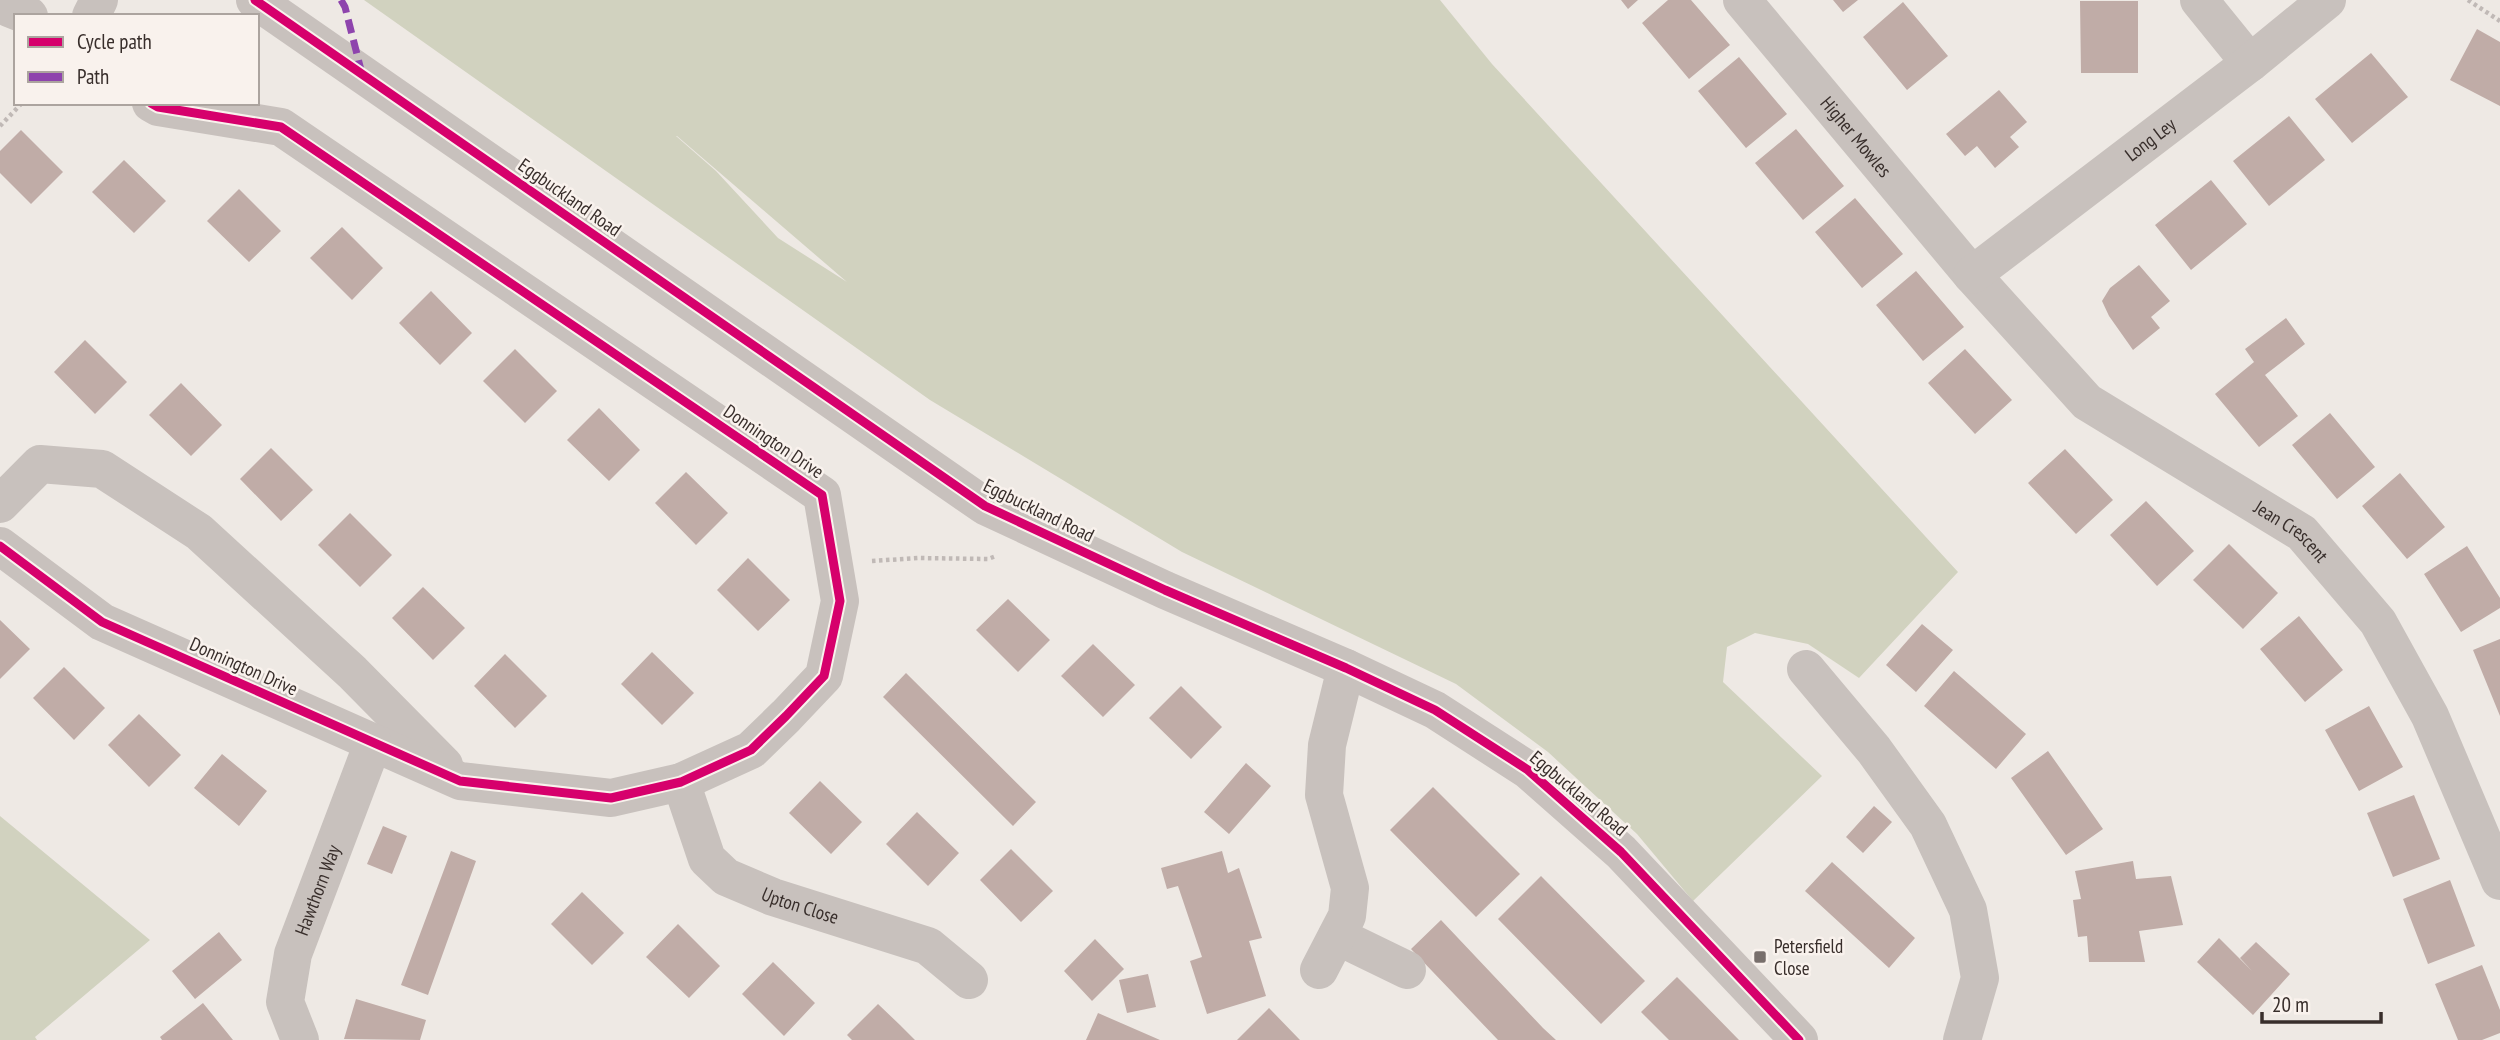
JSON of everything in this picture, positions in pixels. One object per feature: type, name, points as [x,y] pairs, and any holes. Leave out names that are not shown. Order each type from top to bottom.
[{"type":"street","points":[[0,0],[9,8],[24,14]]},
{"type":"street","name":"Eggbuckland Road","points":[[255,0],[985,506],[1165,590],[1346,668],[1435,710],[1528,770],[1621,852],[1799,1040]]},
{"type":"street","name":"Higher Mowles","points":[[1742,0],[1972,275]]},
{"type":"street","points":[[2199,0],[2250,63]]},
{"type":"street","name":"Long Ley","points":[[1972,275],[2250,63],[2327,0]]},
{"type":"street","name":"Donnington Drive","points":[[0,546],[102,622],[460,781],[611,798],[681,782],[751,750],[824,676],[840,601],[822,495],[281,127],[154,105]]},
{"type":"street","name":"Jean Crescent","points":[[1972,275],[2087,402],[2302,533],[2378,622],[2430,716],[2500,881]]},
{"type":"street","points":[[0,504],[40,464],[102,469],[199,532],[352,672],[460,781]]},
{"type":"street","points":[[1319,970],[1347,916],[1350,888],[1324,795],[1327,745],[1346,668]]},
{"type":"street","points":[[1806,669],[1874,750],[1928,825],[1968,910],[1980,978],[1962,1040]]},
{"type":"street","name":"Hawthorn Way","points":[[300,1040],[285,1002],[293,954],[373,743]]},
{"type":"street","name":"Upton Close","points":[[681,782],[707,859],[726,877],[773,897],[928,947],[969,980]]},
{"type":"street","points":[[1337,936],[1407,971]]},
{"type":"path","points":[[2468,0],[2500,21]]},
{"type":"path","points":[[0,126],[20,105]]},
{"type":"path","points":[[833,563],[918,558],[988,559],[1052,537]]},
{"type":"green space","points":[[364,0],[1440,0],[1492,64],[1958,572],[1859,678],[1808,644],[1755,633],[1727,647],[1723,682],[1822,776],[1693,901],[1637,834],[1548,752],[1456,684],[1182,552],[930,400]],"holes":[[[677,136],[847,282],[778,238],[716,171]]]},
{"type":"green space","points":[[0,816],[150,940],[35,1037],[37,1040],[0,1040]]},
{"type":"building","points":[[1621,0],[1638,0],[1628,9]]},
{"type":"building","points":[[1668,0],[1691,0],[1730,45],[1689,79],[1642,23]]},
{"type":"building","points":[[1833,0],[1858,0],[1843,12]]},
{"type":"building","points":[[2080,1],[2138,1],[2138,73],[2081,73]]},
{"type":"building","points":[[1903,2],[1948,56],[1907,90],[1863,37]]},
{"type":"building","points":[[2477,29],[2500,42],[2500,106],[2450,80]]},
{"type":"building","points":[[2371,53],[2408,97],[2352,143],[2315,99]]},
{"type":"building","points":[[1739,57],[1787,114],[1746,148],[1698,91]]},
{"type":"building","points":[[1999,90],[2027,122],[2010,137],[2019,147],[1995,168],[1977,146],[1965,156],[1946,134]]},
{"type":"building","points":[[2289,116],[2325,160],[2269,206],[2233,161]]},
{"type":"building","points":[[1796,129],[1844,186],[1803,220],[1755,163]]},
{"type":"building","points":[[21,130],[63,172],[31,204],[0,173],[0,151]]},
{"type":"building","points":[[124,160],[166,201],[134,233],[92,192]]},
{"type":"building","points":[[2211,180],[2247,224],[2191,270],[2155,225]]},
{"type":"building","points":[[239,189],[281,231],[249,262],[207,221]]},
{"type":"building","points":[[1855,198],[1903,254],[1862,288],[1815,232]]},
{"type":"building","points":[[342,227],[383,268],[352,300],[310,258]]},
{"type":"building","points":[[2139,265],[2170,301],[2151,317],[2160,328],[2133,350],[2109,316],[2102,301],[2110,288]]},
{"type":"building","points":[[1916,271],[1964,327],[1923,361],[1876,305]]},
{"type":"building","points":[[431,291],[472,333],[440,365],[399,323]]},
{"type":"building","points":[[2286,318],[2305,344],[2265,375],[2298,416],[2259,447],[2215,394],[2254,362],[2245,349]]},
{"type":"building","points":[[85,340],[127,382],[95,414],[54,372]]},
{"type":"building","points":[[515,349],[557,391],[525,423],[483,381]]},
{"type":"building","points":[[1965,349],[2012,400],[1975,434],[1928,383]]},
{"type":"building","points":[[181,383],[222,425],[191,456],[149,415]]},
{"type":"building","points":[[599,408],[640,450],[609,481],[567,440]]},
{"type":"building","points":[[2330,413],[2375,467],[2337,499],[2292,445]]},
{"type":"building","points":[[271,448],[313,490],[281,521],[240,479]]},
{"type":"building","points":[[2065,449],[2113,500],[2076,534],[2028,483]]},
{"type":"building","points":[[686,472],[728,513],[696,545],[655,503]]},
{"type":"building","points":[[2400,473],[2445,527],[2407,559],[2362,506]]},
{"type":"building","points":[[2146,501],[2194,551],[2157,586],[2110,535]]},
{"type":"building","points":[[350,513],[392,555],[360,587],[318,545]]},
{"type":"building","points":[[2229,544],[2278,593],[2243,629],[2193,580]]},
{"type":"building","points":[[2467,546],[2500,598],[2500,608],[2461,632],[2424,574]]},
{"type":"building","points":[[748,558],[790,600],[758,631],[717,590]]},
{"type":"building","points":[[423,587],[465,628],[433,660],[392,618]]},
{"type":"building","points":[[1008,599],[1050,640],[1018,672],[976,630]]},
{"type":"building","points":[[2299,616],[2343,670],[2305,702],[2260,649]]},
{"type":"building","points":[[0,620],[30,649],[0,679]]},
{"type":"building","points":[[1922,624],[1953,650],[1916,692],[1886,665]]},
{"type":"building","points":[[2500,639],[2500,716],[2473,650]]},
{"type":"building","points":[[1093,644],[1135,685],[1103,717],[1061,676]]},
{"type":"building","points":[[652,652],[694,693],[662,725],[621,684]]},
{"type":"building","points":[[505,654],[547,696],[515,728],[474,686]]},
{"type":"building","points":[[64,667],[105,708],[74,740],[33,698]]},
{"type":"building","points":[[1954,671],[2026,734],[1996,769],[1924,706]]},
{"type":"building","points":[[906,673],[1036,802],[1013,826],[883,697]]},
{"type":"building","points":[[1181,686],[1222,727],[1191,759],[1149,718]]},
{"type":"building","points":[[2369,706],[2403,767],[2359,791],[2325,730]]},
{"type":"building","points":[[139,714],[181,755],[149,787],[108,745]]},
{"type":"building","points":[[2048,751],[2103,829],[2066,855],[2011,778]]},
{"type":"building","points":[[222,754],[267,791],[239,826],[194,788]]},
{"type":"building","points":[[1246,763],[1271,786],[1229,834],[1204,812]]},
{"type":"building","points":[[820,781],[862,822],[831,854],[789,813]]},
{"type":"building","points":[[1433,787],[1520,874],[1476,917],[1390,830]]},
{"type":"building","points":[[2414,795],[2440,859],[2393,877],[2367,813]]},
{"type":"building","points":[[1874,806],[1892,822],[1863,853],[1846,837]]},
{"type":"building","points":[[917,812],[959,853],[928,886],[886,844]]},
{"type":"building","points":[[383,826],[407,836],[392,874],[367,864]]},
{"type":"building","points":[[1011,849],[1053,891],[1021,922],[980,880]]},
{"type":"building","points":[[451,851],[476,861],[428,995],[401,985]]},
{"type":"building","points":[[1222,851],[1228,873],[1239,868],[1262,938],[1249,941],[1266,996],[1207,1014],[1190,961],[1202,957],[1178,886],[1167,889],[1161,868]]},
{"type":"building","points":[[2133,861],[2136,879],[2171,876],[2183,925],[2139,931],[2145,962],[2089,962],[2087,936],[2078,937],[2073,900],[2081,899],[2075,871]]},
{"type":"building","points":[[1832,862],[1915,938],[1889,968],[1805,891]]},
{"type":"building","points":[[1541,876],[1645,981],[1601,1024],[1498,919]]},
{"type":"building","points":[[2450,880],[2475,946],[2428,964],[2403,899]]},
{"type":"building","points":[[582,892],[624,933],[592,965],[551,924]]},
{"type":"building","points":[[1441,920],[1556,1040],[1498,1040],[1411,949]]},
{"type":"building","points":[[678,924],[720,966],[689,998],[646,957]]},
{"type":"building","points":[[219,932],[242,960],[195,999],[172,971]]},
{"type":"building","points":[[2219,938],[2252,971],[2240,958],[2256,942],[2290,974],[2253,1015],[2197,962]]},
{"type":"building","points":[[1095,939],[1124,969],[1092,1001],[1064,971]]},
{"type":"building","points":[[773,962],[815,1003],[784,1036],[742,994]]},
{"type":"building","points":[[2482,965],[2500,1010],[2500,1033],[2482,1040],[2458,1040],[2435,984]]},
{"type":"building","points":[[1148,974],[1156,1007],[1127,1013],[1119,980]]},
{"type":"building","points":[[1677,977],[1739,1040],[1669,1040],[1641,1012]]},
{"type":"building","points":[[356,999],[426,1020],[420,1040],[344,1039]]},
{"type":"building","points":[[203,1003],[233,1040],[162,1040],[160,1037]]},
{"type":"building","points":[[878,1004],[915,1040],[852,1040],[847,1035]]},
{"type":"building","points":[[1269,1008],[1300,1040],[1237,1040]]},
{"type":"building","points":[[1098,1013],[1160,1040],[1086,1040]]},
{"type":"marked path","points":[[341,0],[362,74]]},
{"type":"cycle path","points":[[255,0],[985,506],[1165,590],[1346,668],[1435,710],[1528,770],[1621,852],[1799,1040]]},
{"type":"cycle path","points":[[0,546],[102,622],[460,781],[611,798],[681,782],[751,750],[824,676],[840,601],[822,495],[281,127],[154,105]]},
{"type":"place","name":"Petersfield Close","points":[[1760,957]]}]
